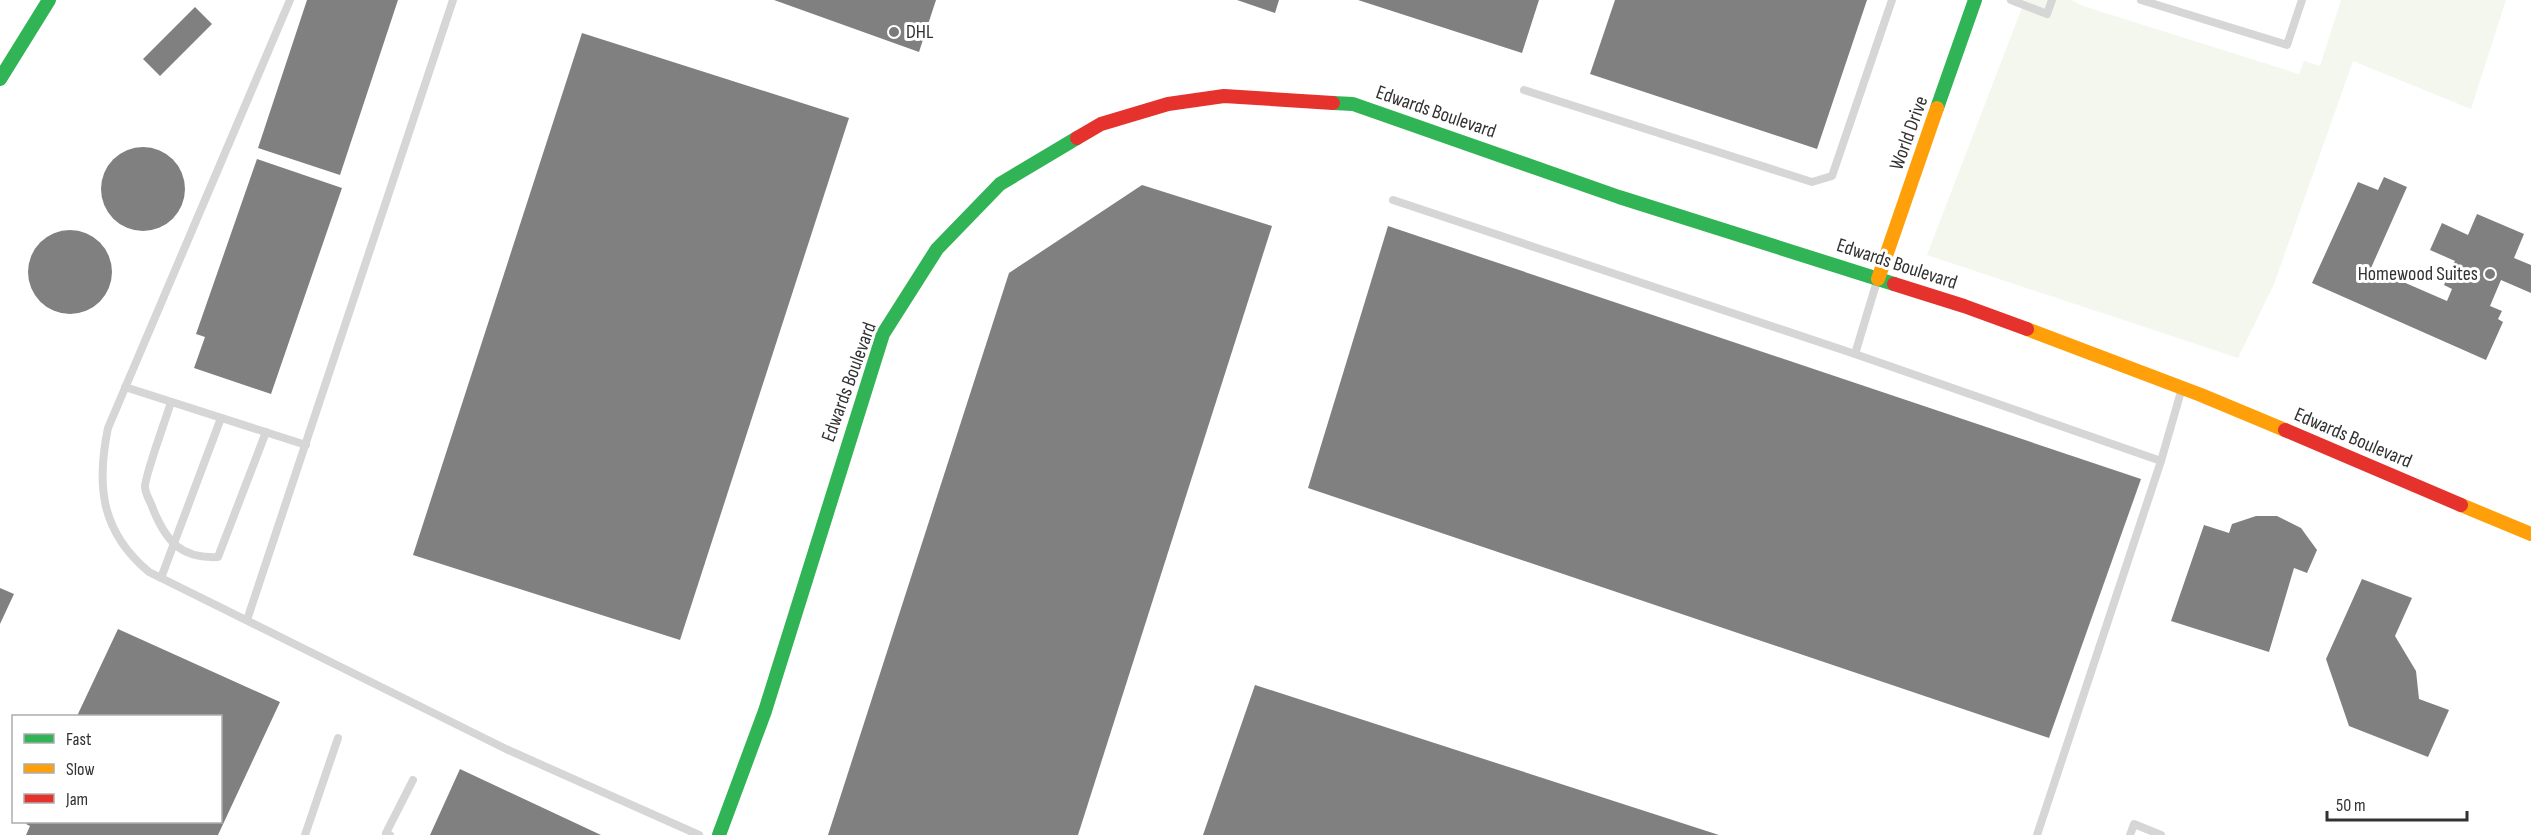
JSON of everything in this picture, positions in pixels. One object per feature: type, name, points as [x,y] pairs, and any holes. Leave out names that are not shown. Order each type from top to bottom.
[{"type":"main road","points":[[0,79],[49,0]]},
{"type":"main road","name":"World Drive","points":[[1878,279],[1975,0]]},
{"type":"main road","name":"Edwards Boulevard","points":[[719,835],[765,711],[883,334],[937,249],[1000,184],[1101,124],[1168,104],[1224,96],[1353,104],[1619,197],[1964,306],[2182,388],[2531,534]]},
{"type":"lane","points":[[290,0],[108,429],[101,475],[103,497],[110,519],[126,548],[149,572],[506,749],[699,835]]},
{"type":"lane","points":[[247,620],[453,0]]},
{"type":"lane","points":[[1524,90],[1812,182],[1832,176],[1892,0]]},
{"type":"lane","points":[[2011,0],[2047,14],[2052,0]]},
{"type":"lane","points":[[2141,0],[2287,45],[2302,0]]},
{"type":"lane","points":[[1393,200],[1855,354],[2162,461]]},
{"type":"lane","points":[[1855,354],[1878,279]]},
{"type":"lane","points":[[125,387],[306,445]]},
{"type":"lane","points":[[2037,835],[2162,461],[2182,388]]},
{"type":"lane","points":[[171,402],[144,486],[159,524],[172,543],[184,552],[203,558],[218,557],[266,432]]},
{"type":"lane","points":[[161,578],[169,561],[172,543],[221,418]]},
{"type":"lane","points":[[305,835],[338,738]]},
{"type":"lane","points":[[390,835],[386,834],[412,780]]},
{"type":"lane","points":[[2130,835],[2134,824],[2161,835]]},
{"type":"shaded area","points":[[2025,0],[2071,0],[2083,6],[2299,74],[2304,61],[2320,66],[2341,0],[2506,0],[2471,109],[2353,61],[2274,284],[2238,358],[1927,255]]},
{"type":"building","points":[[307,0],[398,0],[340,175],[258,148]]},
{"type":"building","name":"DHL","points":[[774,0],[936,0],[919,52]]},
{"type":"building","points":[[1237,0],[1279,0],[1275,13]]},
{"type":"building","points":[[1358,0],[1539,0],[1522,53]]},
{"type":"building","points":[[1615,0],[1867,0],[1817,149],[1590,74]]},
{"type":"building","points":[[195,7],[212,24],[160,76],[143,59]]},
{"type":"building","points":[[582,33],[849,118],[680,640],[413,555]]},
{"type":"building","points":[[135,147],[151,147],[167,154],[178,165],[185,181],[182,205],[173,219],[151,231],[135,231],[119,224],[108,213],[101,197],[101,181],[108,165],[119,154]]},
{"type":"building","points":[[257,159],[342,188],[271,394],[194,368],[205,337],[196,334]]},
{"type":"building","name":"Homewood Suites","points":[[2384,177],[2407,187],[2371,268],[2447,301],[2452,289],[2444,285],[2455,261],[2430,250],[2442,223],[2468,235],[2477,214],[2524,234],[2514,258],[2531,265],[2531,293],[2501,280],[2490,306],[2502,311],[2498,319],[2503,322],[2486,360],[2312,283],[2358,182],[2378,190]]},
{"type":"building","points":[[1142,185],[1272,226],[1078,835],[828,835],[1009,273]]},
{"type":"building","points":[[1388,226],[2141,479],[2049,738],[1308,488]]},
{"type":"building","points":[[62,230],[78,230],[94,237],[105,248],[112,264],[109,288],[100,302],[78,314],[62,314],[46,307],[35,296],[28,280],[28,264],[35,248],[46,237]]},
{"type":"building","points":[[2256,516],[2277,516],[2301,528],[2317,550],[2307,573],[2294,568],[2269,652],[2171,621],[2204,525],[2229,533],[2232,524]]},
{"type":"building","points":[[2362,579],[2412,598],[2395,636],[2416,671],[2419,699],[2449,710],[2428,757],[2349,726],[2326,659]]},
{"type":"building","points":[[0,588],[14,594],[0,624]]},
{"type":"building","points":[[118,629],[280,702],[218,835],[26,835],[30,826],[26,823],[222,823],[222,715],[77,715]]},
{"type":"building","points":[[1255,685],[1719,835],[1203,835]]},
{"type":"building","points":[[460,769],[601,835],[430,835]]},
{"type":"traffic: fast","points":[[0,79],[49,0]]},
{"type":"traffic: fast","points":[[1937,108],[1975,0]]},
{"type":"traffic: fast","points":[[1333,103],[1353,104],[1619,197],[1894,284]]},
{"type":"traffic: fast","points":[[719,835],[765,711],[883,334],[937,249],[1000,184],[1077,138]]},
{"type":"traffic: slow","points":[[1878,279],[1937,108]]},
{"type":"traffic: slow","points":[[2027,329],[2201,395],[2285,430]]},
{"type":"traffic: slow","points":[[2461,505],[2531,534]]},
{"type":"traffic: jam","points":[[1077,138],[1101,124],[1168,104],[1224,96],[1333,103]]},
{"type":"traffic: jam","points":[[1894,284],[2027,329]]},
{"type":"traffic: jam","points":[[2285,430],[2461,505]]},
{"type":"place","name":"DHL","points":[[894,32]]},
{"type":"place","name":"Homewood Suites","points":[[2490,274]]}]
